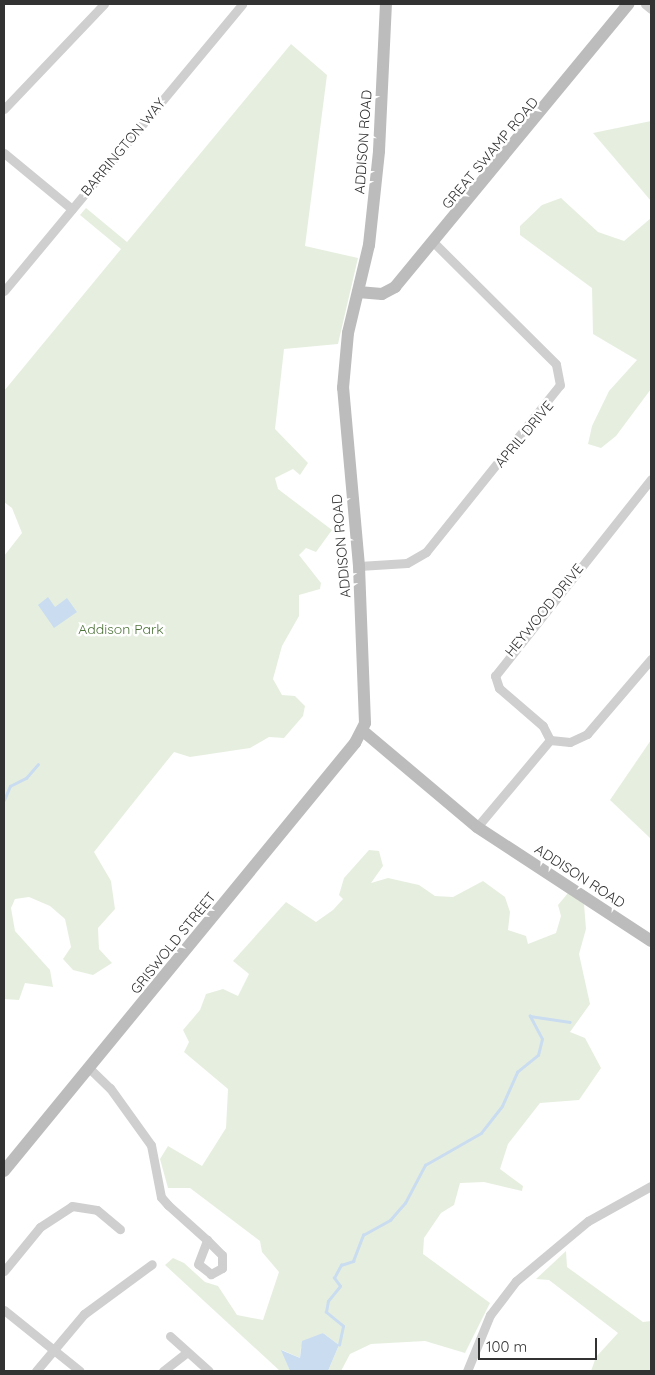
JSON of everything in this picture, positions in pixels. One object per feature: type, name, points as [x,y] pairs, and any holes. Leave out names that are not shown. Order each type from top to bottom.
[{"type":"main road","name":"ADDISON ROAD","points":[[386,4],[379,151],[369,245],[358,292],[342,388],[359,566],[366,684],[362,731],[477,827],[651,941]]},
{"type":"main road","name":"GREAT SWAMP ROAD","points":[[358,292],[391,290],[434,243],[628,4]]},
{"type":"main road","name":"GRISWOLD STREET","points":[[4,1170],[362,731]]},
{"type":"street","points":[[4,109],[104,4]]},
{"type":"street","name":"BARRINGTON WAY","points":[[4,291],[242,4]]},
{"type":"street","points":[[645,4],[651,9]]},
{"type":"street","points":[[4,153],[72,209]]},
{"type":"street","name":"APRIL DRIVE","points":[[359,566],[407,563],[426,552],[560,385],[556,364],[434,243]]},
{"type":"street","name":"HEYWOOD DRIVE","points":[[550,740],[543,726],[499,688],[495,676],[651,479]]},
{"type":"street","points":[[477,827],[550,740],[570,742],[587,734],[651,659]]},
{"type":"street","points":[[89,1068],[110,1088],[151,1145],[161,1197],[207,1240]]},
{"type":"street","points":[[467,1371],[490,1315],[516,1281],[581,1226],[651,1186]]},
{"type":"street","points":[[4,1271],[40,1227],[72,1206],[97,1210],[120,1229]]},
{"type":"street","points":[[36,1371],[84,1314],[152,1264]]},
{"type":"street","points":[[4,1310],[80,1371]]},
{"type":"street","points":[[170,1336],[186,1353],[209,1371]]},
{"type":"street","points":[[163,1371],[186,1353]]},
{"type":"green space","name":"Addison Park","points":[[291,44],[327,75],[305,246],[358,258],[338,344],[284,349],[275,429],[308,463],[300,475],[293,469],[275,478],[278,489],[332,530],[316,552],[306,548],[299,555],[321,583],[320,589],[299,595],[299,616],[282,646],[273,679],[282,695],[295,696],[305,706],[303,716],[284,738],[269,737],[250,748],[190,757],[174,752],[94,852],[111,881],[115,909],[98,928],[99,949],[112,963],[93,975],[73,970],[63,959],[71,947],[65,919],[50,906],[29,897],[15,899],[11,908],[15,931],[50,970],[53,987],[25,983],[19,1000],[4,999],[4,556],[22,533],[12,508],[4,502],[4,391],[121,249],[80,215],[86,208],[127,242]]},
{"type":"green space","points":[[651,121],[651,201],[593,133]]},
{"type":"green space","points":[[561,198],[598,232],[624,241],[651,218],[651,389],[616,436],[601,448],[588,444],[592,426],[609,391],[637,360],[593,334],[592,288],[520,235],[520,226],[542,205]]},
{"type":"green space","points":[[651,740],[651,839],[610,800]]},
{"type":"green space","points":[[369,850],[379,851],[383,866],[371,883],[388,878],[419,885],[435,896],[453,897],[483,881],[505,897],[510,912],[508,930],[526,936],[528,944],[556,933],[561,916],[558,905],[568,893],[584,904],[586,929],[579,954],[590,1004],[570,1032],[585,1038],[601,1068],[579,1100],[540,1103],[508,1144],[500,1169],[523,1186],[522,1191],[484,1182],[460,1183],[454,1205],[441,1213],[424,1238],[423,1254],[490,1303],[465,1353],[425,1341],[371,1344],[350,1354],[341,1371],[328,1371],[339,1345],[323,1333],[301,1347],[300,1358],[282,1350],[290,1371],[280,1371],[165,1265],[173,1258],[184,1263],[205,1282],[218,1286],[237,1315],[263,1320],[279,1272],[262,1252],[260,1241],[190,1188],[168,1188],[160,1159],[168,1146],[202,1166],[226,1128],[228,1089],[184,1052],[189,1042],[183,1030],[200,1010],[206,994],[223,989],[238,996],[249,974],[233,961],[286,902],[316,922],[333,910],[343,899],[339,895],[344,878]]},
{"type":"green space","points":[[566,1251],[567,1267],[643,1322],[651,1321],[651,1371],[591,1371],[596,1357],[618,1333],[549,1280],[536,1279]]},
{"type":"water","points":[[48,597],[55,607],[67,598],[77,612],[54,628],[38,605]]},
{"type":"water","points":[[323,1333],[339,1345],[328,1371],[290,1371],[281,1350],[300,1358],[302,1341]]},
{"type":"waterway","points":[[4,800],[10,786],[26,778],[38,764]]},
{"type":"waterway","points":[[339,1345],[343,1326],[326,1312],[328,1301],[340,1286],[334,1278],[341,1265],[353,1261],[363,1235],[390,1220],[405,1203],[425,1165],[481,1133],[502,1106],[517,1072],[538,1055],[542,1039],[530,1016],[570,1022]]}]
